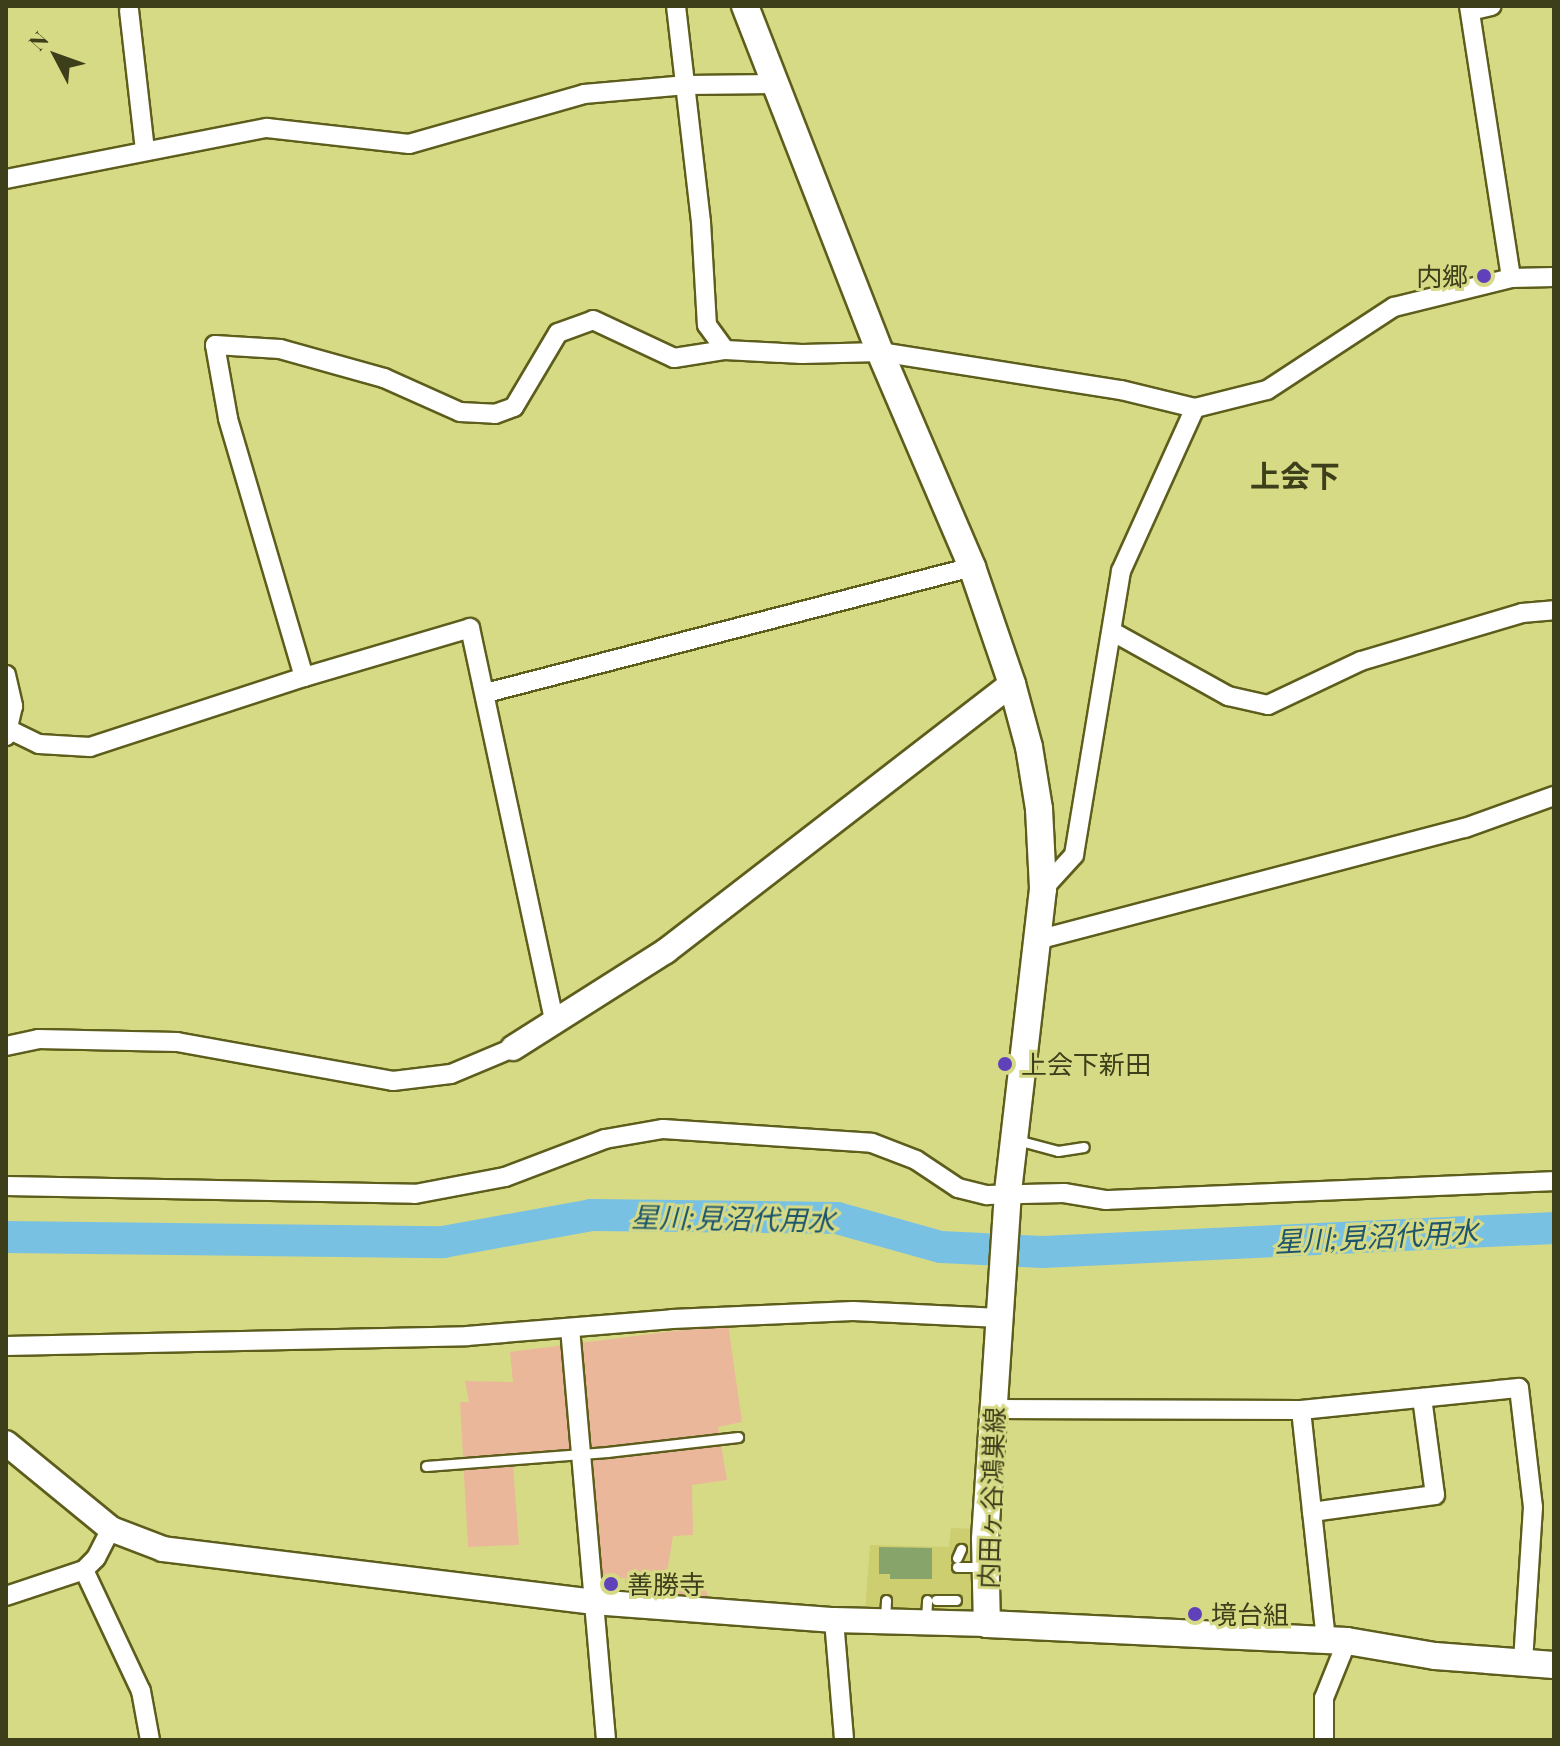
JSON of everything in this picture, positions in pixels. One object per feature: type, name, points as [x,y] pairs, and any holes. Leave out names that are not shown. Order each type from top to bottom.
[{"type":"main road","name":"内田ヶ谷鴻巣線","points":[[745,6],[880,352],[972,567],[1012,684],[1029,747],[1039,809],[1043,889],[1008,1192],[1001,1283],[986,1567],[987,1624],[1336,1640],[1435,1656],[1554,1665]]},
{"type":"street","points":[[676,6],[687,85],[707,325],[725,350]]},
{"type":"street","points":[[1491,6],[1470,9],[1511,278]]},
{"type":"street","points":[[129,10],[145,150]]},
{"type":"street","points":[[6,179],[267,128],[409,144],[584,94],[687,85],[775,84]]},
{"type":"street","points":[[304,677],[228,418],[215,345],[280,349],[384,378],[460,412],[495,414],[514,407],[558,333],[593,320],[674,358],[725,350],[802,354],[880,352],[1121,390],[1195,408],[1267,390],[1394,307],[1511,278],[1554,277]]},
{"type":"street","points":[[1043,889],[1074,855],[1121,571],[1195,408]]},
{"type":"street","points":[[486,693],[972,567]]},
{"type":"street","points":[[1113,632],[1228,696],[1268,705],[1361,661],[1522,613],[1554,610]]},
{"type":"street","points":[[6,675],[13,706],[8,733],[39,744],[90,747],[304,677],[470,628],[554,1019]]},
{"type":"street","points":[[6,1046],[38,1039],[177,1042],[393,1081],[451,1074],[513,1048],[554,1019],[666,951],[1012,684]]},
{"type":"street","points":[[1037,940],[1465,828],[1554,796]]},
{"type":"street","points":[[6,1186],[415,1194],[505,1177],[605,1139],[663,1129],[872,1143],[916,1160],[970,1192],[1064,1193],[1106,1200],[1554,1181]]},
{"type":"street","points":[[6,1346],[467,1336],[672,1319],[853,1311],[1000,1318]]},
{"type":"street","points":[[570,1328],[606,1740]]},
{"type":"street","points":[[994,1409],[1301,1410],[1519,1388],[1533,1507],[1523,1663]]},
{"type":"street","points":[[1312,1512],[1435,1495],[1422,1398]]},
{"type":"street","points":[[1301,1410],[1312,1512],[1336,1640],[1324,1698],[1324,1740]]},
{"type":"street","points":[[6,1443],[111,1529],[163,1549],[593,1602],[834,1620],[886,1611],[930,1608],[987,1624]]},
{"type":"street","points":[[6,1596],[84,1570],[111,1529]]},
{"type":"street","points":[[84,1570],[141,1691],[150,1740]]},
{"type":"street","points":[[834,1620],[844,1740]]},
{"type":"lane","points":[[1014,1139],[1058,1151],[1084,1147]]},
{"type":"lane","points":[[426,1466],[738,1437]]},
{"type":"lane","points":[[958,1558],[986,1567]]},
{"type":"lane","points":[[930,1608],[956,1600]]},
{"type":"shaded area","points":[[728,1324],[742,1422],[718,1427],[727,1480],[692,1485],[693,1535],[673,1536],[667,1573],[702,1577],[710,1603],[625,1596],[625,1578],[599,1576],[593,1458],[513,1465],[519,1545],[468,1547],[460,1402],[469,1402],[465,1381],[513,1382],[510,1352]]},
{"type":"shaded area","points":[[951,1528],[976,1529],[970,1612],[865,1611],[870,1545],[949,1547]]},
{"type":"building","points":[[879,1547],[932,1548],[932,1579],[890,1579],[890,1574],[879,1574]]},
{"type":"waterway","name":"星川;見沼代用水","points":[[6,1237],[443,1242],[591,1215],[837,1218],[941,1247],[1043,1252],[1554,1228]]},
{"type":"place","name":"内郷","points":[[1484,276]]},
{"type":"place","name":"上会下新田","points":[[1005,1064]]},
{"type":"place","name":"善勝寺","points":[[611,1584]]},
{"type":"place","name":"境台組","points":[[1195,1614]]},
{"type":"district","name":"上会下","points":[[1295,475]]}]
